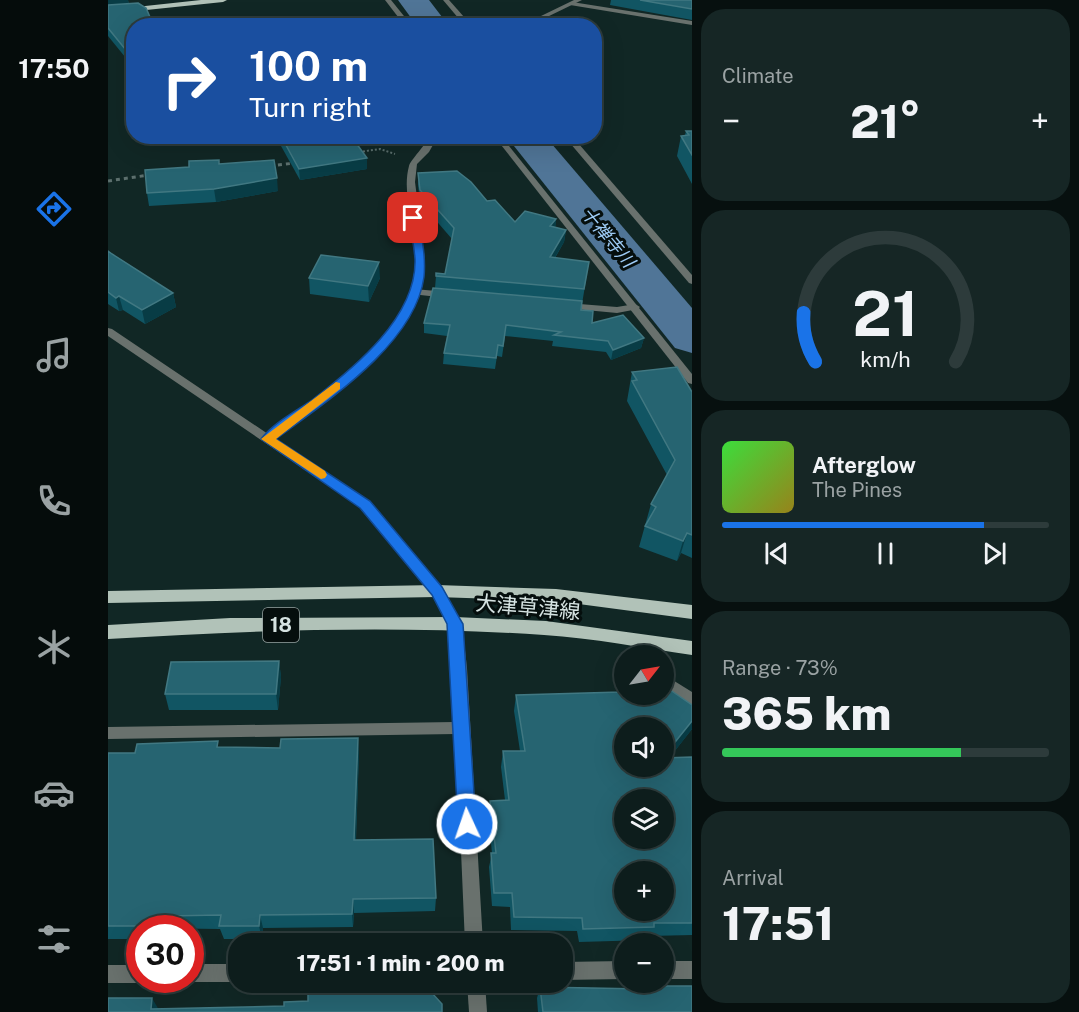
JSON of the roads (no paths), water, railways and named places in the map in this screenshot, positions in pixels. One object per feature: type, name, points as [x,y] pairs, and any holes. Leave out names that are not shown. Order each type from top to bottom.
[{"type":"main road","points":[[108,12],[223,0]]},
{"type":"main road","name":"大津草津線","points":[[108,597],[437,591],[556,595],[692,612]]},
{"type":"main road","name":"大津草津線","points":[[108,632],[230,625],[455,624],[546,628],[692,648]]},
{"type":"street","points":[[388,0],[403,18]]},
{"type":"street","points":[[446,0],[462,18]]},
{"type":"street","points":[[542,18],[579,0]]},
{"type":"street","points":[[572,4],[692,23]]},
{"type":"street","points":[[268,439],[321,399],[371,356],[404,318],[418,280],[420,260],[411,182],[413,164],[429,144]]},
{"type":"street","points":[[503,144],[692,381]]},
{"type":"street","points":[[574,144],[692,281]]},
{"type":"street","points":[[414,292],[459,296]]},
{"type":"street","points":[[561,305],[617,310],[634,307]]},
{"type":"street","points":[[108,331],[365,505],[437,591],[455,624],[473,933]]},
{"type":"street","points":[[674,688],[692,700]]},
{"type":"street","points":[[108,733],[462,728]]},
{"type":"street","points":[[674,970],[692,969]]},
{"type":"street","points":[[573,970],[614,970]]},
{"type":"street","points":[[204,974],[228,973]]},
{"type":"street","points":[[108,974],[126,974]]},
{"type":"street","points":[[477,993],[478,1012]]},
{"type":"waterway","name":"十禅寺川","points":[[413,0],[428,18]]},
{"type":"waterway","name":"十禅寺川","points":[[531,144],[692,338]]}]
